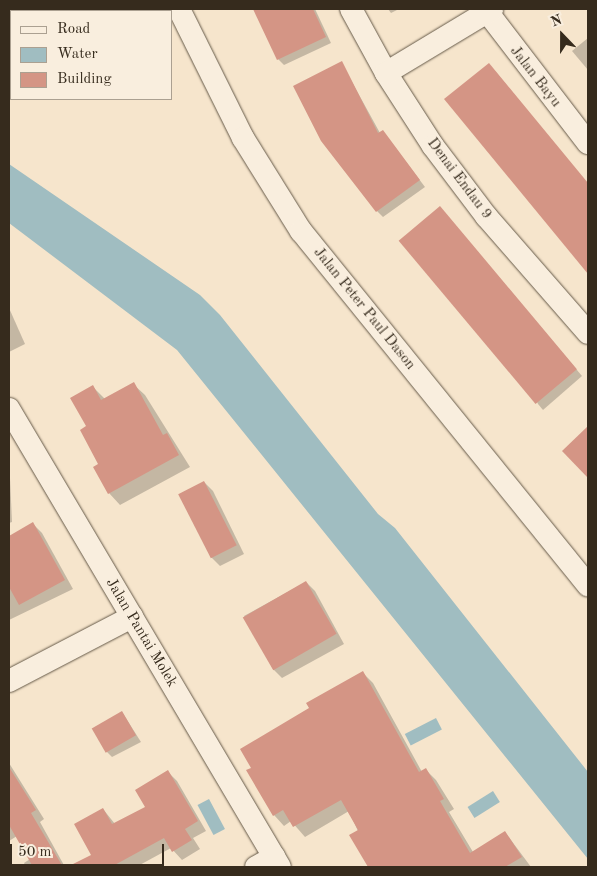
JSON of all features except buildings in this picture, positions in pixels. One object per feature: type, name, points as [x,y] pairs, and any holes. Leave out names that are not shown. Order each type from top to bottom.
[{"type":"street","name":"Jalan Peter Paul Dason","points":[[180,9],[243,138],[300,231],[588,585]]},
{"type":"street","name":"Denai Endau 9","points":[[351,9],[386,73],[433,146],[486,216],[588,333]]},
{"type":"street","points":[[386,73],[488,10]]},
{"type":"street","name":"Jalan Bayu","points":[[488,10],[588,143]]},
{"type":"street","name":"Jalan Pantai Molek","points":[[9,409],[132,617],[270,864]]},
{"type":"street","points":[[9,681],[132,617]]},
{"type":"water","points":[[9,164],[200,295],[220,315],[378,514],[395,528],[588,772],[588,859],[177,350],[9,223]]},
{"type":"water","points":[[436,718],[442,730],[411,745],[405,734]]},
{"type":"water","points":[[493,791],[500,802],[474,818],[468,807]]},
{"type":"water","points":[[209,799],[225,829],[213,835],[198,805]]}]
